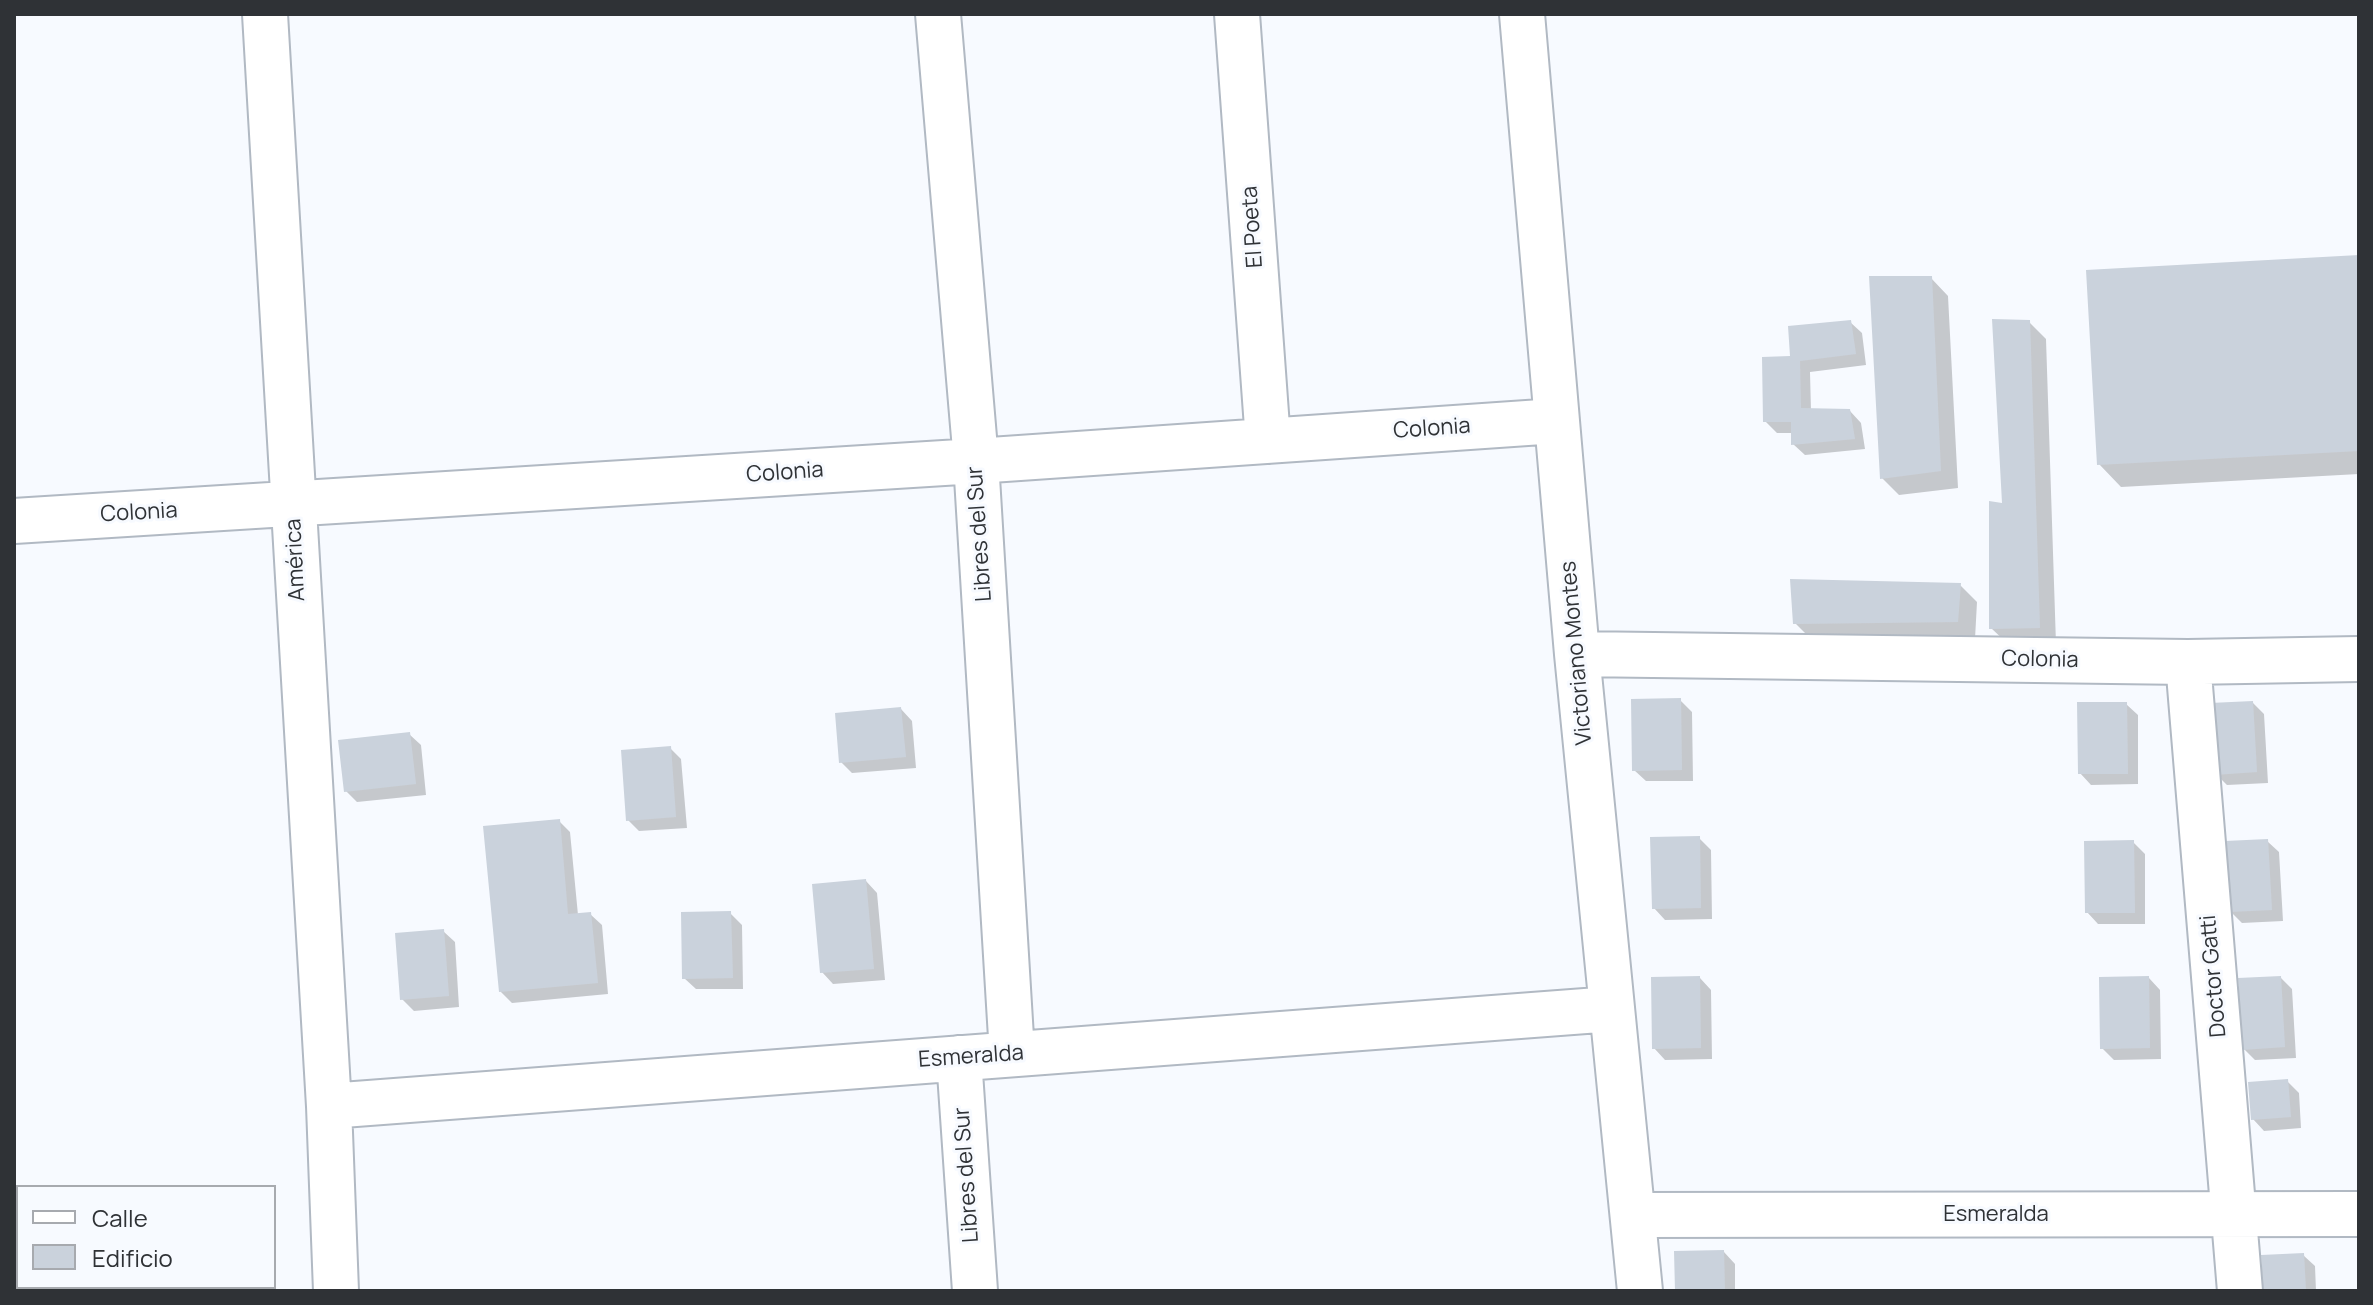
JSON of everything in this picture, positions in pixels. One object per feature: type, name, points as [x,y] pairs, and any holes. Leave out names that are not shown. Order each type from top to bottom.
[{"type":"street","name":"América","points":[[265,14],[329,1106],[336,1291]]},
{"type":"street","name":"Libres del Sur","points":[[938,14],[976,461],[1012,1054]]},
{"type":"street","name":"El Poeta","points":[[1237,14],[1268,441]]},
{"type":"street","name":"Victoriano Montes","points":[[1522,14],[1577,654],[1640,1291]]},
{"type":"street","name":"Colonia","points":[[14,521],[1556,421]]},
{"type":"street","name":"Colonia","points":[[1577,654],[2188,662],[2359,659]]},
{"type":"street","name":"Doctor Gatti","points":[[2188,662],[2240,1291]]},
{"type":"street","name":"Esmeralda","points":[[329,1106],[1612,1009]]},
{"type":"street","name":"Libres del Sur","points":[[959,1058],[975,1291]]},
{"type":"street","name":"Esmeralda","points":[[1633,1215],[2359,1214]]},
{"type":"building","points":[[2359,255],[2359,451],[2097,465],[2086,270]]},
{"type":"building","points":[[1869,276],[1932,276],[1941,471],[1880,479]]},
{"type":"building","points":[[1992,319],[2030,320],[2040,628],[1989,629],[1989,501],[2002,503]]},
{"type":"building","points":[[1851,320],[1856,354],[1800,361],[1801,408],[1850,409],[1855,439],[1791,445],[1791,422],[1763,422],[1762,357],[1790,356],[1788,326]]},
{"type":"building","points":[[1790,579],[1961,583],[1958,622],[1793,624]]},
{"type":"building","points":[[1681,698],[1682,770],[1632,771],[1631,699]]},
{"type":"building","points":[[2253,701],[2257,772],[2214,775],[2210,703]]},
{"type":"building","points":[[2077,702],[2127,702],[2128,774],[2078,774]]},
{"type":"building","points":[[901,707],[906,757],[839,763],[835,713]]},
{"type":"building","points":[[410,732],[416,784],[344,792],[338,740]]},
{"type":"building","points":[[671,746],[676,817],[626,821],[621,750]]},
{"type":"building","points":[[560,819],[568,914],[591,912],[598,983],[499,992],[483,826]]},
{"type":"building","points":[[1700,836],[1701,908],[1652,909],[1650,837]]},
{"type":"building","points":[[2268,839],[2272,910],[2229,912],[2225,841]]},
{"type":"building","points":[[2134,840],[2135,913],[2085,913],[2084,841]]},
{"type":"building","points":[[866,879],[874,969],[820,973],[812,884]]},
{"type":"building","points":[[731,911],[733,978],[682,979],[681,912]]},
{"type":"building","points":[[444,929],[449,996],[400,1000],[395,933]]},
{"type":"building","points":[[1700,976],[1701,1048],[1652,1049],[1651,977]]},
{"type":"building","points":[[2149,976],[2150,1048],[2100,1049],[2099,977]]},
{"type":"building","points":[[2281,976],[2285,1047],[2242,1050],[2238,978]]},
{"type":"building","points":[[2288,1079],[2291,1117],[2251,1120],[2248,1082]]},
{"type":"building","points":[[1724,1250],[1725,1291],[1675,1291],[1674,1251]]},
{"type":"building","points":[[2304,1253],[2306,1291],[2263,1291],[2261,1255]]}]
